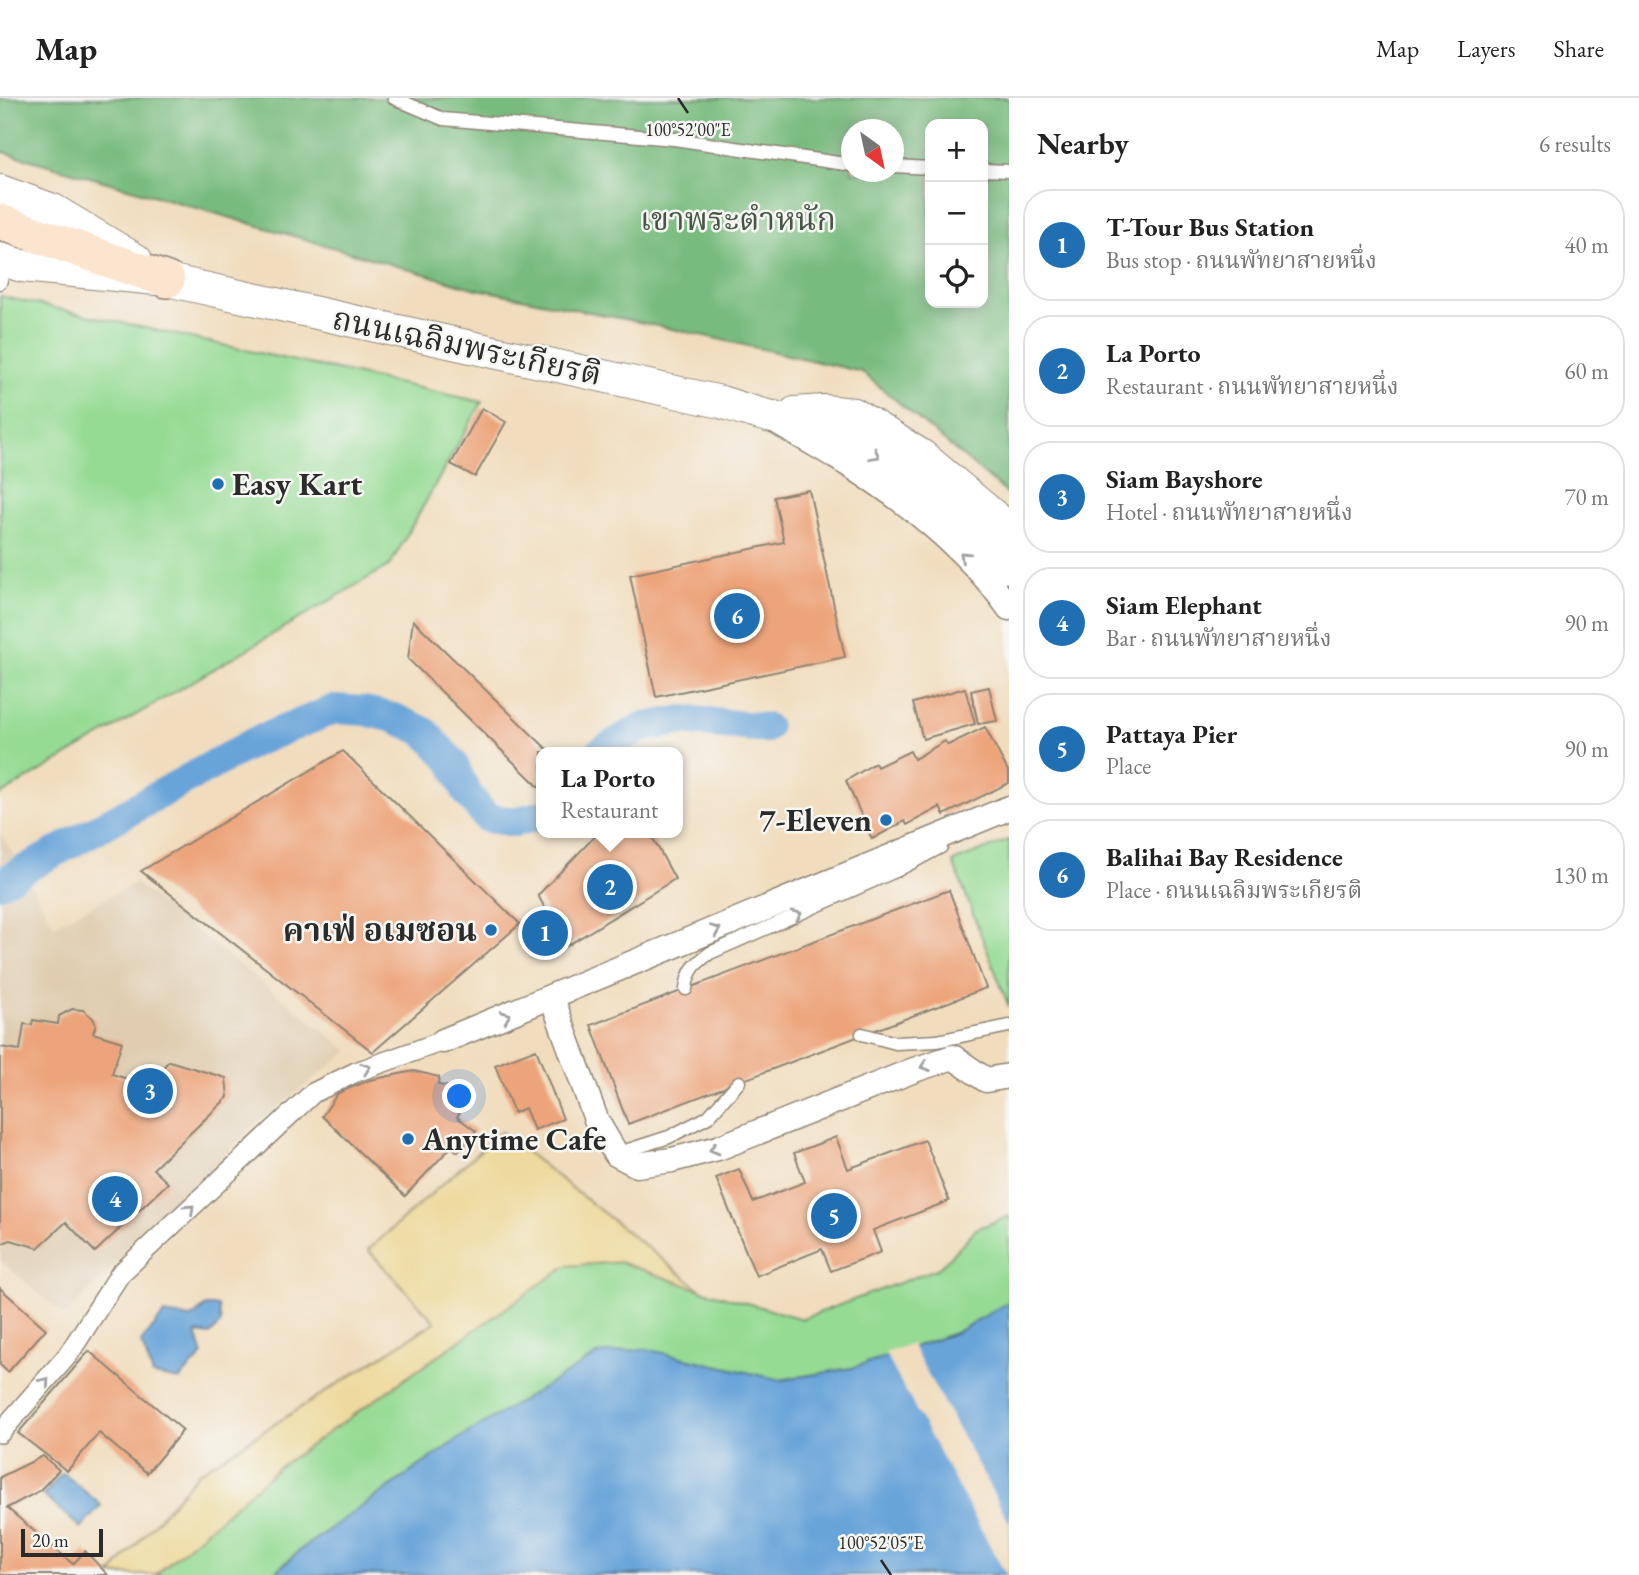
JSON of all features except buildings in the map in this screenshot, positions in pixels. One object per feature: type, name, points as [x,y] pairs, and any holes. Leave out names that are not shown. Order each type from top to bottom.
[{"type":"main road","points":[[0,222],[167,280]]},
{"type":"street","name":"ถนนเฉลิมพระเกียรติ","points":[[0,191],[53,210],[167,280]]},
{"type":"street","name":"ถนนเฉลิมพระเกียรติ","points":[[3,268],[22,266],[167,280],[722,402],[813,426],[864,449],[906,473],[944,502],[1009,567]]},
{"type":"street","name":"ถนนเฉลิมพระเกียรติ","points":[[766,415],[824,411],[854,414],[922,456],[1009,529]]},
{"type":"street","name":"ถนนเฉลิมพระเกียรติ","points":[[766,415],[837,457],[914,511],[993,583],[1009,608]]},
{"type":"street","points":[[0,1433],[68,1356],[120,1275],[313,1093],[356,1072],[552,998],[1002,811]]},
{"type":"street","points":[[552,998],[597,1122],[616,1154],[637,1165],[672,1160],[718,1148],[953,1057],[986,1080],[1009,1076]]},
{"type":"lane","points":[[394,98],[443,119],[674,139],[841,163]]},
{"type":"lane","points":[[904,167],[925,168]]},
{"type":"lane","points":[[988,170],[1009,171]]},
{"type":"lane","points":[[686,989],[688,974],[696,963],[710,953],[906,866],[964,836],[1002,811]]},
{"type":"lane","points":[[862,1034],[896,1044],[937,1041],[1009,1026]]},
{"type":"lane","points":[[616,1154],[669,1137],[708,1117],[739,1082]]},
{"type":"shaded area","points":[[0,832],[54,925],[135,883],[349,1051],[249,1130],[65,1316],[0,1260]]},
{"type":"green space","name":"เขาพระตำหนัก","points":[[0,98],[1009,98],[1009,495],[862,372],[696,334],[473,288],[0,151]]},
{"type":"green space","name":"Easy Kart","points":[[0,296],[482,402],[390,565],[0,795]]},
{"type":"green space","points":[[1009,840],[1009,1007],[953,862]]},
{"type":"green space","points":[[1009,1216],[1009,1302],[955,1333],[852,1368],[780,1380],[655,1351],[461,1437],[304,1547],[271,1575],[155,1575],[279,1467],[566,1266],[620,1262],[701,1290],[802,1319],[939,1268],[976,1229]]},
{"type":"sand","points":[[501,1132],[701,1290],[620,1262],[566,1266],[279,1467],[155,1575],[110,1575],[198,1473],[435,1322],[368,1250]]},
{"type":"water","points":[[1009,1302],[1009,1575],[272,1575],[304,1547],[461,1437],[599,1354],[646,1349],[781,1380],[852,1368],[955,1333]]},
{"type":"water","points":[[206,1306],[218,1306],[221,1323],[210,1335],[196,1333],[203,1355],[179,1380],[153,1375],[141,1342],[164,1314],[191,1318]]},
{"type":"water","points":[[63,1473],[101,1505],[81,1528],[43,1495]]},
{"type":"pier","points":[[911,1344],[1009,1522],[1009,1575],[1006,1575],[885,1353]]},
{"type":"waterway","points":[[0,883],[254,742],[335,709],[365,711],[394,718],[425,732],[452,761],[467,793],[487,818],[515,822],[536,817]]},
{"type":"waterway","points":[[608,747],[640,728],[683,720],[766,728]]},
{"type":"place","name":"Easy Kart","points":[[218,484]]},
{"type":"place","name":"Balihai Bay Residence","points":[[737,616]]},
{"type":"place","name":"7-Eleven","points":[[886,820]]},
{"type":"place","name":"La Porto","points":[[610,887]]},
{"type":"place","name":"คาเฟ่ อเมซอน","points":[[491,930]]},
{"type":"place","name":"T-Tour Bus Station","points":[[545,933]]},
{"type":"place","name":"Siam Bayshore","points":[[150,1091]]},
{"type":"place","name":"Anytime Cafe","points":[[408,1139]]},
{"type":"place","name":"Siam Elephant","points":[[115,1199]]},
{"type":"place","name":"Pattaya Pier","points":[[834,1216]]}]
